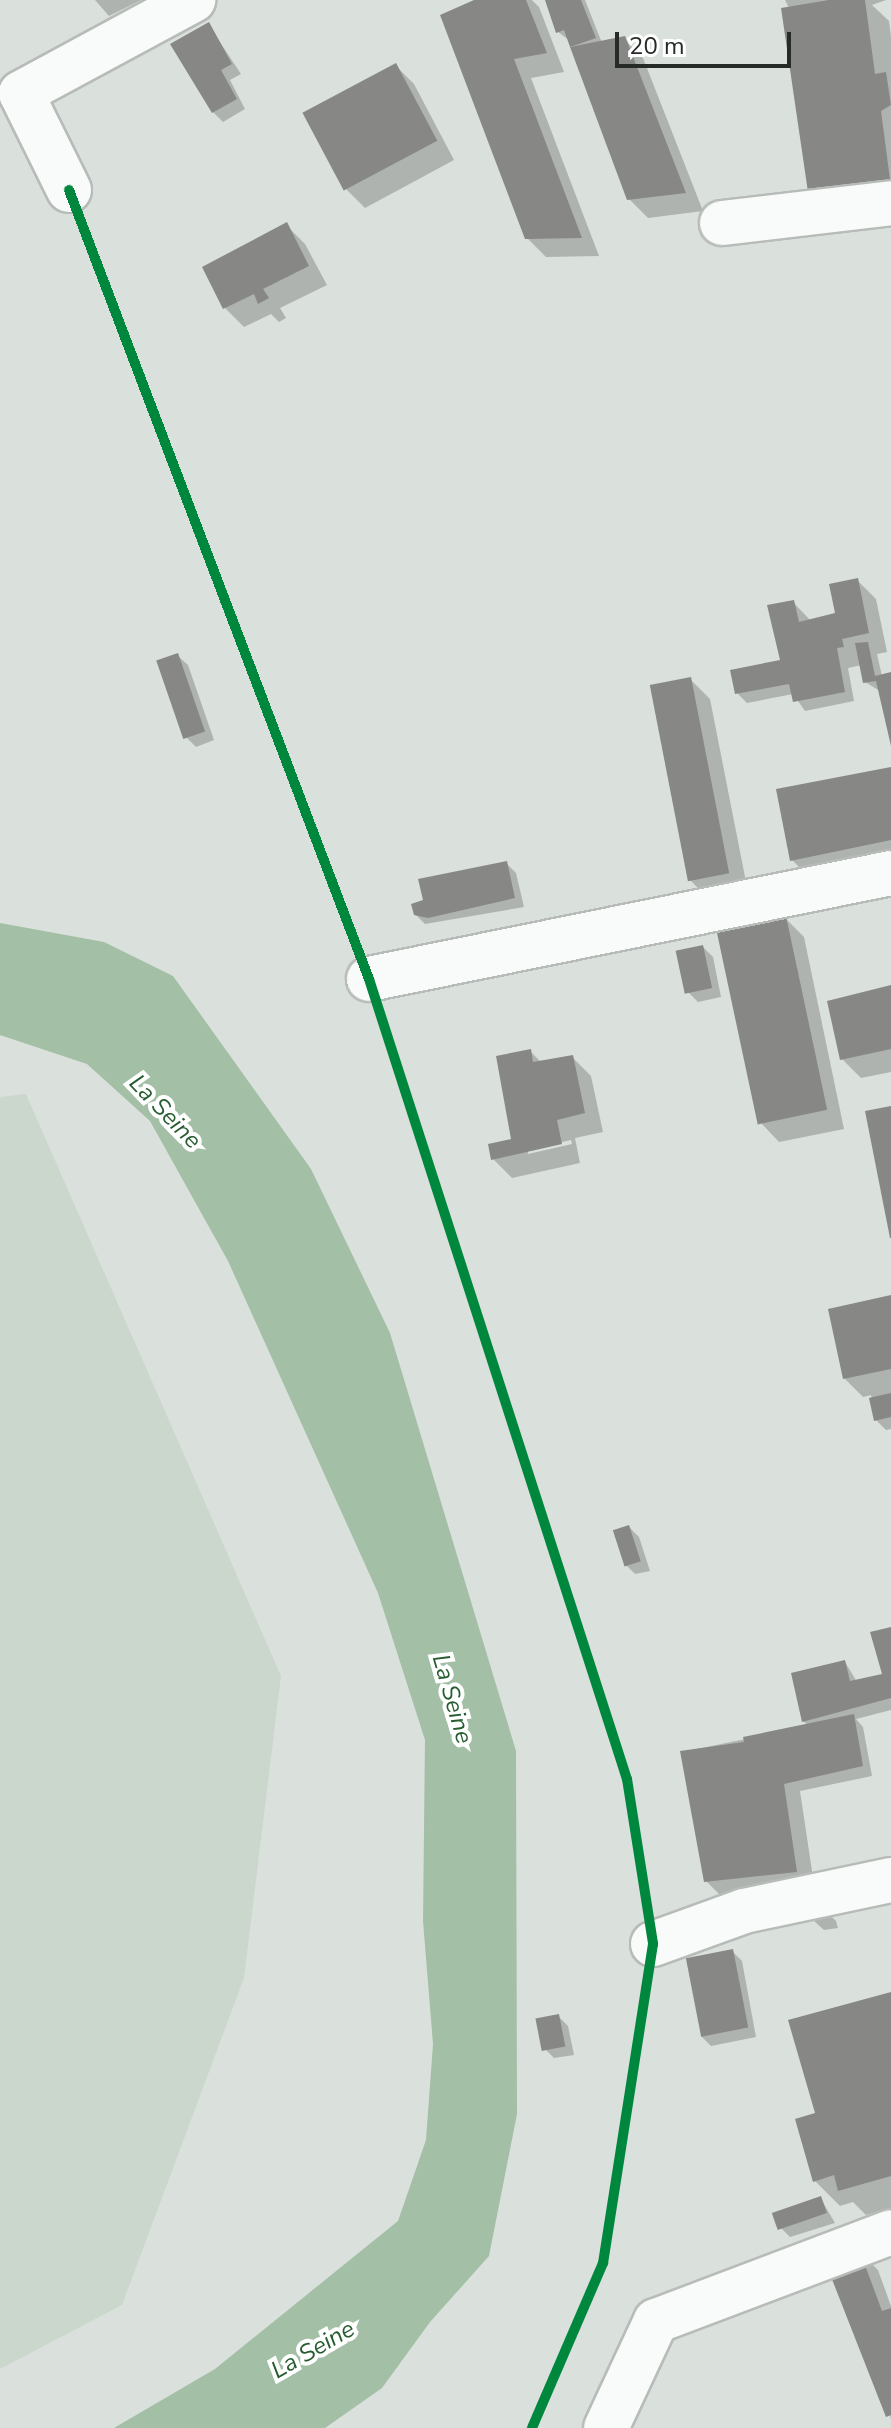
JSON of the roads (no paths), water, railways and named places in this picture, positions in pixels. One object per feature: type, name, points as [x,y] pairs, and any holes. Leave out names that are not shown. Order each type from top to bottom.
[{"type":"street","points":[[69,190],[21,93],[193,0]]},
{"type":"street","points":[[722,223],[891,203]]},
{"type":"street","points":[[369,979],[891,873]]},
{"type":"street","points":[[653,1944],[744,1911],[891,1880]]},
{"type":"street","points":[[606,2428],[656,2321],[891,2232]]},
{"type":"water","name":"La Seine","points":[[0,923],[104,942],[173,976],[311,1169],[390,1333],[516,1751],[517,2114],[489,2256],[430,2322],[382,2388],[325,2428],[114,2428],[215,2369],[398,2221],[426,2140],[433,2044],[423,1921],[425,1740],[378,1593],[228,1261],[150,1121],[87,1064],[0,1035]]}]
